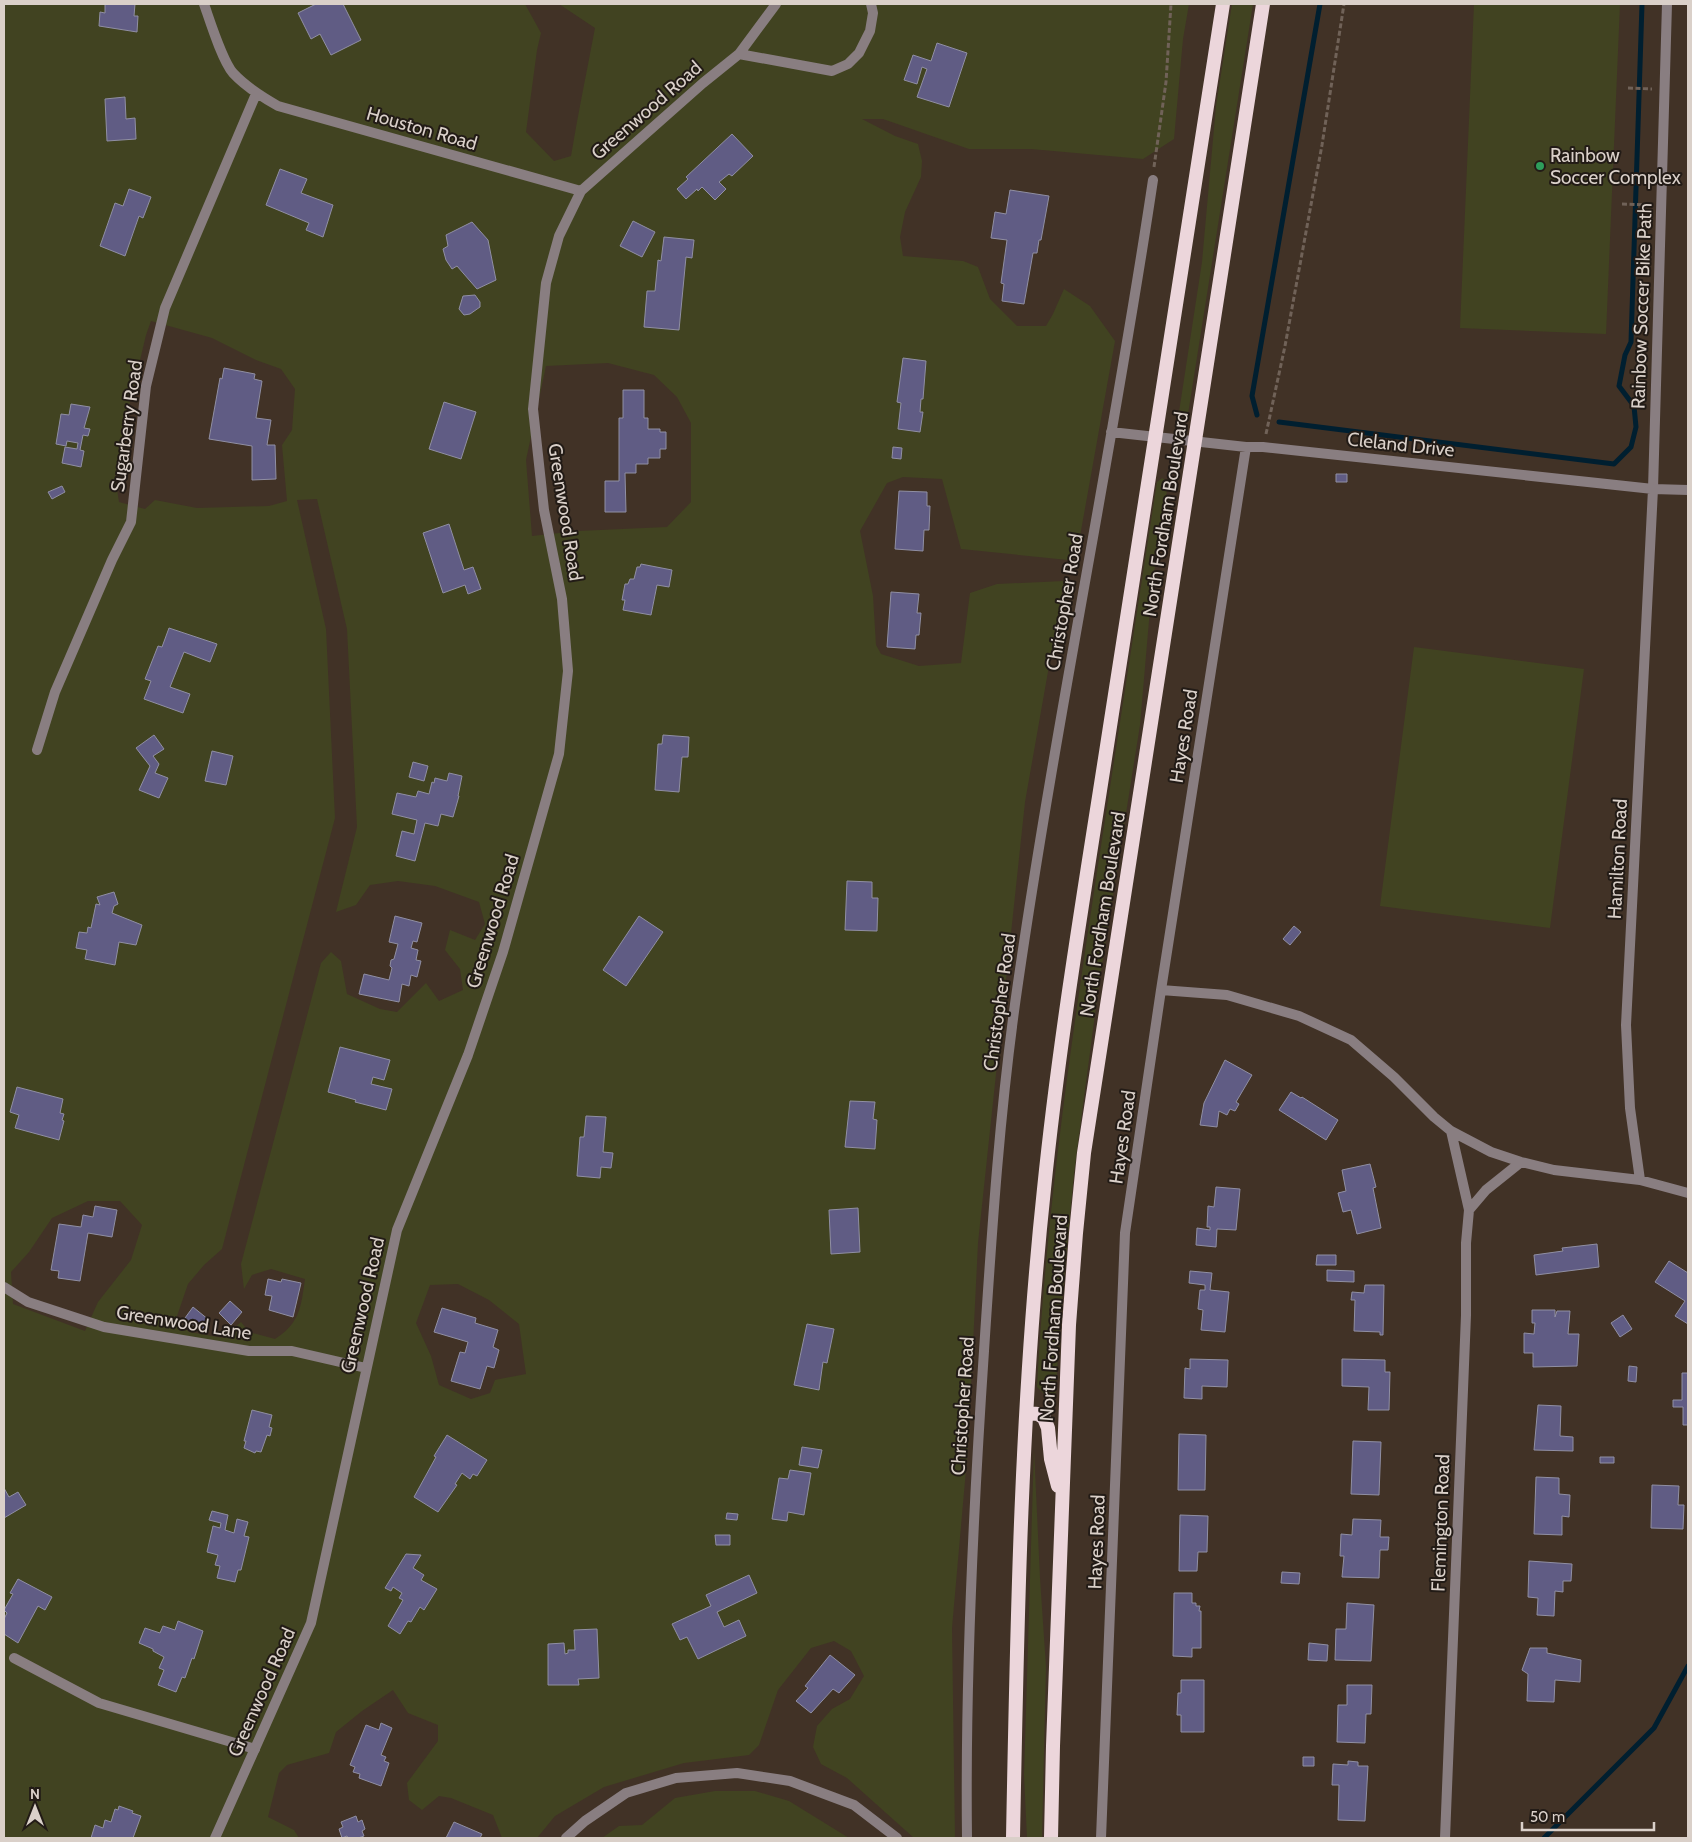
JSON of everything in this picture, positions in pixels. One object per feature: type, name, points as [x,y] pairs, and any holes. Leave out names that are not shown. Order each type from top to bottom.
[{"type":"highway","name":"North Fordham Boulevard","points":[[1013,1838],[1027,1413],[1039,1233],[1058,1069],[1078,925],[1223,4]]},
{"type":"highway","name":"North Fordham Boulevard","points":[[1051,1838],[1069,1325],[1084,1153],[1264,4]]},
{"type":"highway","points":[[1027,1413],[1041,1416],[1048,1428],[1050,1459],[1062,1499]]},
{"type":"street","points":[[204,4],[215,35],[232,72],[256,94]]},
{"type":"street","name":"Greenwood Road","points":[[215,1838],[311,1623],[397,1230],[468,1055],[503,952],[559,754],[568,671],[562,599],[544,510],[533,410],[546,283],[559,236],[581,191],[739,54],[776,4]]},
{"type":"street","points":[[739,54],[832,71],[848,64],[859,53],[870,31],[871,4]]},
{"type":"street","name":"Rainbow Soccer Bike Path","points":[[1653,489],[1667,4]]},
{"type":"street","name":"Houston Road","points":[[256,94],[278,106],[581,191]]},
{"type":"street","name":"Sugarberry Road","points":[[38,750],[55,692],[112,560],[131,522],[146,386],[165,308],[256,94]]},
{"type":"street","name":"Christopher Road","points":[[967,1838],[966,1742],[973,1512],[991,1225],[998,1157],[1017,988],[1135,299],[1153,180]]},
{"type":"street","name":"Cleland Drive","points":[[1111,432],[1653,489],[1688,490]]},
{"type":"street","name":"Hayes Road","points":[[1101,1838],[1125,1233],[1246,447]]},
{"type":"street","name":"Hamilton Road","points":[[1640,1180],[1630,1108],[1626,1025],[1653,489]]},
{"type":"street","points":[[1161,990],[1227,994],[1299,1016],[1351,1040],[1394,1077],[1434,1117],[1451,1131],[1491,1152],[1554,1170],[1640,1180],[1688,1193]]},
{"type":"street","name":"Flemington Road","points":[[1445,1838],[1466,1325],[1466,1243],[1469,1210],[1451,1131]]},
{"type":"street","points":[[1469,1210],[1486,1190],[1521,1162]]},
{"type":"street","name":"Greenwood Lane","points":[[4,1288],[28,1302],[104,1328],[250,1351],[292,1351],[366,1368]]},
{"type":"street","points":[[14,1658],[99,1702],[255,1749]]},
{"type":"street","points":[[566,1838],[585,1821],[626,1793],[676,1778],[737,1772],[790,1781],[854,1806],[897,1838]]},
{"type":"path","points":[[1153,180],[1166,82],[1171,4]]},
{"type":"path","points":[[1263,447],[1320,155],[1344,4]]},
{"type":"path","points":[[1628,88],[1646,89]]},
{"type":"path","points":[[1622,204],[1640,205]]},
{"type":"green space","points":[[4,4],[525,4],[541,33],[526,132],[554,161],[571,156],[595,28],[559,4],[1189,4],[1183,39],[1174,139],[1143,159],[1031,149],[969,149],[883,119],[862,119],[895,136],[918,144],[922,161],[921,177],[905,212],[900,237],[903,256],[963,261],[978,267],[990,299],[1017,326],[1046,326],[1064,289],[1090,306],[1115,341],[1079,542],[1068,560],[961,549],[942,479],[903,477],[887,483],[860,531],[873,596],[876,645],[881,654],[919,666],[961,663],[970,593],[997,584],[1064,581],[1025,802],[978,1243],[968,1447],[952,1628],[955,1838],[914,1838],[847,1778],[821,1764],[813,1747],[817,1726],[832,1709],[850,1699],[864,1676],[851,1651],[834,1641],[811,1648],[778,1690],[759,1745],[749,1755],[684,1763],[604,1787],[555,1816],[537,1838],[502,1838],[493,1815],[451,1798],[439,1796],[422,1810],[409,1800],[407,1783],[438,1741],[438,1725],[408,1713],[393,1690],[336,1732],[329,1753],[287,1765],[279,1773],[268,1817],[294,1830],[299,1838],[4,1838]],"holes":[[[151,321],[212,338],[256,360],[281,369],[295,389],[292,430],[282,445],[287,501],[269,506],[197,508],[155,500],[145,509],[119,502],[115,477],[146,335]],[[608,363],[654,375],[677,397],[691,423],[691,502],[667,527],[578,531],[532,536],[526,460],[546,366]],[[317,499],[347,629],[357,827],[336,912],[356,905],[370,885],[398,881],[435,886],[479,902],[485,924],[475,940],[450,930],[445,950],[460,969],[463,990],[439,1001],[426,983],[397,1012],[380,1009],[347,994],[341,961],[331,952],[321,963],[241,1264],[244,1289],[252,1275],[271,1269],[305,1279],[298,1314],[290,1327],[275,1339],[249,1332],[241,1322],[223,1338],[189,1332],[176,1319],[188,1284],[204,1265],[222,1249],[335,818],[326,629],[297,500]],[[88,1201],[120,1201],[142,1225],[131,1260],[98,1302],[85,1331],[13,1304],[11,1272],[29,1252],[52,1218]],[[458,1284],[489,1300],[519,1324],[526,1374],[495,1380],[490,1393],[471,1399],[439,1385],[431,1356],[416,1323],[430,1285]]]},
{"type":"green space","points":[[1232,4],[1253,4],[1188,414],[1186,417],[1183,417],[1180,416],[1179,412],[1202,262],[1216,106]]},
{"type":"green space","name":"Rainbow Soccer Complex","points":[[1474,4],[1620,4],[1606,334],[1460,328]]},
{"type":"green space","points":[[1162,478],[1168,484],[1152,586],[1140,725],[1099,984],[1074,1173],[1060,1321],[1055,1405],[1037,1387],[1053,1193],[1069,1064],[1097,872],[1157,482]]},
{"type":"green space","points":[[1414,647],[1584,669],[1550,928],[1380,906]]},
{"type":"green space","points":[[1034,1449],[1046,1667],[1042,1838],[1027,1838],[1024,1775]]},
{"type":"green space","points":[[715,1791],[755,1791],[789,1801],[849,1838],[602,1838],[619,1826],[642,1825],[675,1798]]},
{"type":"building","points":[[105,4],[135,4],[134,16],[138,16],[137,32],[99,26],[100,12],[105,13]]},
{"type":"building","points":[[316,4],[343,4],[361,40],[331,55],[320,34],[311,39],[298,13]]},
{"type":"building","points":[[937,43],[967,53],[949,107],[917,97],[927,69],[922,67],[917,84],[904,80],[913,55],[931,61]]},
{"type":"building","points":[[125,97],[126,119],[135,118],[136,139],[107,141],[105,99]]},
{"type":"building","points":[[732,134],[753,156],[732,176],[729,174],[719,182],[726,189],[715,200],[702,187],[686,199],[677,189],[688,179],[686,177]]},
{"type":"building","points":[[280,169],[307,179],[301,193],[333,205],[323,237],[306,230],[309,223],[266,205]]},
{"type":"building","points":[[129,189],[151,197],[143,218],[139,216],[125,256],[100,246],[115,203],[123,206]]},
{"type":"building","points":[[1010,190],[1049,196],[1041,240],[1039,240],[1037,253],[1033,253],[1024,304],[1002,301],[1004,284],[1001,283],[1007,240],[991,238],[995,212],[1006,214]]},
{"type":"building","points":[[633,221],[655,232],[642,257],[620,246]]},
{"type":"building","points":[[472,222],[488,240],[496,280],[477,289],[457,266],[452,269],[446,260],[443,249],[448,246],[446,235]]},
{"type":"building","points":[[664,237],[694,240],[692,258],[686,257],[679,330],[644,327],[647,291],[655,291],[658,260],[661,261]]},
{"type":"building","points":[[475,295],[480,302],[480,307],[470,314],[464,315],[459,309],[463,296]]},
{"type":"building","points":[[903,358],[926,361],[923,399],[921,399],[920,412],[923,412],[920,432],[898,429],[901,403],[897,402]]},
{"type":"building","points":[[224,368],[255,374],[254,379],[262,381],[256,418],[271,420],[267,445],[275,445],[276,479],[252,480],[252,446],[209,439],[220,378],[222,379]]},
{"type":"building","points":[[623,390],[644,390],[644,418],[648,418],[648,429],[660,429],[660,432],[666,432],[666,449],[660,449],[660,458],[648,458],[648,464],[636,464],[636,473],[625,473],[626,512],[605,512],[605,481],[619,481],[619,418],[623,418]]},
{"type":"building","points":[[444,402],[476,412],[461,459],[429,449]]},
{"type":"building","points":[[71,404],[90,407],[84,428],[90,429],[88,436],[83,435],[80,450],[84,451],[81,467],[62,463],[65,447],[77,449],[78,443],[67,441],[66,446],[56,444],[61,414],[69,415]]},
{"type":"building","points":[[893,447],[902,448],[901,459],[892,458]]},
{"type":"building","points":[[1336,474],[1347,474],[1347,482],[1336,482]]},
{"type":"building","points":[[62,486],[65,492],[52,499],[48,492]]},
{"type":"building","points":[[899,491],[927,492],[927,506],[930,506],[929,530],[924,530],[923,551],[895,549]]},
{"type":"building","points":[[449,524],[464,570],[473,567],[481,589],[468,594],[465,585],[443,593],[423,533]]},
{"type":"building","points":[[641,564],[672,570],[669,587],[657,585],[651,615],[623,610],[625,600],[622,600],[625,584],[628,584],[630,579],[634,579],[637,567],[640,567]]},
{"type":"building","points":[[891,592],[919,594],[917,613],[921,613],[919,635],[916,635],[915,649],[887,647]]},
{"type":"building","points":[[169,628],[217,644],[210,662],[184,652],[170,687],[190,694],[183,713],[144,699],[151,681],[145,679],[158,646],[162,647]]},
{"type":"building","points":[[154,735],[164,749],[153,756],[159,764],[155,773],[168,778],[159,798],[139,790],[150,766],[136,748]]},
{"type":"building","points":[[663,735],[689,737],[688,757],[682,757],[679,792],[655,790],[658,744],[662,744]]},
{"type":"building","points":[[212,751],[233,756],[226,785],[205,781]]},
{"type":"building","points":[[413,762],[428,766],[424,781],[409,777]]},
{"type":"building","points":[[449,773],[462,776],[453,817],[441,814],[438,826],[425,823],[415,861],[396,856],[402,831],[414,834],[417,820],[392,814],[397,793],[416,797],[418,791],[429,794],[435,778],[447,781]]},
{"type":"building","points":[[847,881],[872,882],[872,898],[878,898],[877,931],[845,930]]},
{"type":"building","points":[[114,892],[118,904],[114,906],[112,913],[142,925],[136,945],[119,942],[115,965],[85,959],[87,950],[76,948],[79,932],[87,933],[88,927],[91,928],[96,904],[100,905],[97,897]]},
{"type":"building","points":[[395,916],[422,923],[417,942],[413,941],[411,948],[418,950],[416,960],[421,961],[417,977],[411,975],[409,986],[402,984],[399,1002],[359,994],[364,974],[389,980],[392,968],[390,966],[391,960],[394,959],[398,944],[389,942]]},
{"type":"building","points":[[639,916],[663,932],[626,986],[603,970]]},
{"type":"building","points":[[1294,926],[1301,932],[1290,945],[1283,939]]},
{"type":"building","points":[[340,1047],[390,1060],[384,1080],[373,1077],[371,1084],[392,1089],[386,1110],[355,1102],[356,1100],[328,1092]]},
{"type":"building","points":[[1225,1060],[1252,1075],[1236,1102],[1239,1104],[1235,1111],[1230,1109],[1227,1115],[1219,1111],[1217,1127],[1200,1125],[1204,1103]]},
{"type":"building","points":[[17,1087],[63,1099],[60,1113],[64,1114],[62,1120],[64,1121],[59,1140],[15,1128],[19,1115],[10,1112]]},
{"type":"building","points":[[1291,1092],[1338,1120],[1326,1140],[1279,1110]]},
{"type":"building","points":[[850,1101],[875,1102],[873,1119],[877,1120],[875,1149],[845,1147]]},
{"type":"building","points":[[586,1116],[606,1117],[603,1152],[613,1153],[611,1168],[601,1167],[600,1178],[577,1176],[580,1137],[584,1137]]},
{"type":"building","points":[[1370,1164],[1376,1187],[1373,1188],[1381,1228],[1357,1234],[1351,1210],[1343,1212],[1338,1193],[1346,1191],[1342,1170]]},
{"type":"building","points":[[1216,1187],[1240,1189],[1236,1230],[1217,1229],[1216,1247],[1196,1245],[1197,1228],[1210,1230],[1210,1227],[1207,1227],[1208,1206],[1214,1207]]},
{"type":"building","points":[[95,1206],[117,1210],[112,1237],[88,1233],[80,1281],[58,1278],[59,1271],[51,1270],[59,1224],[81,1227],[83,1215],[93,1217]]},
{"type":"building","points":[[858,1208],[860,1252],[831,1254],[829,1210]]},
{"type":"building","points":[[1597,1244],[1599,1267],[1536,1275],[1534,1255],[1563,1251],[1562,1248]]},
{"type":"building","points":[[1317,1255],[1336,1255],[1336,1265],[1316,1265]]},
{"type":"building","points":[[1669,1261],[1688,1273],[1688,1324],[1675,1316],[1685,1301],[1655,1282]]},
{"type":"building","points":[[1327,1270],[1354,1271],[1354,1282],[1327,1281]]},
{"type":"building","points":[[1190,1271],[1212,1273],[1210,1290],[1229,1292],[1225,1332],[1201,1330],[1203,1310],[1198,1309],[1200,1290],[1205,1290],[1205,1285],[1189,1283]]},
{"type":"building","points":[[268,1279],[281,1282],[282,1279],[301,1283],[293,1317],[269,1310],[272,1296],[265,1295]]},
{"type":"building","points":[[1365,1285],[1384,1285],[1383,1335],[1380,1335],[1380,1332],[1354,1331],[1355,1300],[1351,1300],[1352,1292],[1364,1293]]},
{"type":"building","points":[[230,1301],[242,1312],[231,1325],[219,1313]]},
{"type":"building","points":[[193,1307],[209,1320],[201,1331],[185,1318]]},
{"type":"building","points":[[442,1308],[476,1318],[475,1323],[498,1330],[493,1347],[499,1350],[494,1368],[487,1366],[480,1389],[451,1381],[460,1352],[465,1353],[468,1342],[434,1332]]},
{"type":"building","points":[[1532,1310],[1555,1310],[1555,1317],[1557,1311],[1570,1311],[1568,1334],[1579,1334],[1577,1366],[1533,1367],[1533,1353],[1524,1353],[1524,1333],[1534,1334],[1535,1323],[1532,1323]]},
{"type":"building","points":[[1623,1315],[1632,1329],[1620,1337],[1611,1323]]},
{"type":"building","points":[[807,1324],[834,1329],[827,1363],[823,1362],[819,1390],[794,1385]]},
{"type":"building","points":[[1190,1359],[1228,1360],[1227,1387],[1202,1386],[1202,1399],[1184,1398],[1185,1368],[1190,1369]]},
{"type":"building","points":[[1342,1359],[1385,1360],[1385,1372],[1390,1372],[1389,1410],[1368,1410],[1369,1387],[1342,1386]]},
{"type":"building","points":[[1629,1366],[1637,1367],[1636,1382],[1628,1381]]},
{"type":"building","points":[[1682,1373],[1688,1373],[1688,1425],[1683,1425],[1683,1407],[1673,1407],[1673,1400],[1682,1400]]},
{"type":"building","points":[[1538,1405],[1561,1406],[1560,1436],[1573,1437],[1573,1451],[1534,1450]]},
{"type":"building","points":[[252,1410],[272,1415],[269,1427],[272,1428],[270,1436],[267,1435],[261,1452],[256,1451],[255,1453],[244,1448]]},
{"type":"building","points":[[1179,1434],[1206,1435],[1205,1490],[1178,1490]]},
{"type":"building","points":[[447,1435],[487,1460],[477,1476],[473,1474],[470,1479],[462,1473],[455,1484],[457,1485],[438,1512],[414,1497],[436,1457],[434,1456]]},
{"type":"building","points":[[1353,1441],[1381,1442],[1379,1495],[1351,1494]]},
{"type":"building","points":[[802,1447],[822,1450],[818,1468],[799,1465]]},
{"type":"building","points":[[1600,1457],[1614,1457],[1614,1463],[1600,1463]]},
{"type":"building","points":[[790,1470],[811,1473],[804,1515],[788,1512],[787,1521],[772,1519],[779,1478],[788,1479]]},
{"type":"building","points":[[1536,1477],[1559,1478],[1559,1494],[1570,1495],[1569,1517],[1562,1516],[1562,1535],[1534,1534]]},
{"type":"building","points":[[1652,1485],[1679,1486],[1678,1505],[1684,1505],[1683,1529],[1651,1528]]},
{"type":"building","points":[[4,1488],[9,1497],[18,1492],[26,1505],[4,1518]]},
{"type":"building","points":[[212,1511],[228,1515],[225,1530],[234,1533],[237,1519],[248,1522],[244,1536],[249,1537],[241,1570],[238,1570],[235,1582],[217,1578],[220,1566],[215,1565],[218,1555],[207,1552],[213,1526],[220,1528],[221,1523],[209,1520]]},
{"type":"building","points":[[727,1513],[738,1514],[737,1520],[726,1519]]},
{"type":"building","points":[[1180,1515],[1208,1516],[1207,1552],[1198,1552],[1197,1571],[1179,1571]]},
{"type":"building","points":[[1353,1519],[1381,1520],[1380,1537],[1389,1537],[1388,1550],[1380,1550],[1379,1578],[1342,1577],[1344,1556],[1340,1556],[1341,1534],[1352,1535]]},
{"type":"building","points":[[715,1535],[730,1535],[730,1545],[716,1545]]},
{"type":"building","points":[[406,1554],[421,1555],[413,1568],[424,1575],[421,1580],[437,1589],[424,1610],[420,1607],[411,1622],[408,1621],[400,1634],[388,1626],[403,1600],[399,1598],[402,1593],[393,1587],[391,1591],[385,1588]]},
{"type":"building","points":[[1529,1561],[1572,1564],[1571,1581],[1563,1581],[1563,1592],[1555,1591],[1554,1616],[1537,1615],[1538,1598],[1528,1597]]},
{"type":"building","points":[[1282,1572],[1300,1573],[1299,1584],[1281,1583]]},
{"type":"building","points":[[749,1575],[757,1593],[717,1612],[724,1627],[739,1620],[746,1636],[698,1659],[687,1637],[680,1640],[672,1624],[711,1606],[706,1595]]},
{"type":"building","points":[[18,1579],[52,1597],[45,1610],[38,1606],[18,1643],[4,1634],[4,1619],[7,1613],[4,1610],[13,1594],[10,1593]]},
{"type":"building","points":[[1174,1593],[1192,1593],[1192,1603],[1200,1606],[1201,1648],[1192,1648],[1192,1657],[1173,1656]]},
{"type":"building","points":[[1347,1603],[1374,1605],[1371,1661],[1335,1660],[1336,1629],[1346,1629]]},
{"type":"building","points":[[178,1621],[203,1631],[194,1659],[192,1658],[185,1678],[182,1677],[176,1692],[158,1685],[164,1670],[159,1668],[164,1657],[153,1651],[153,1649],[139,1643],[145,1628],[160,1633],[163,1626],[175,1630]]},
{"type":"building","points":[[597,1629],[599,1678],[578,1679],[579,1685],[548,1685],[548,1644],[564,1643],[565,1654],[568,1653],[568,1650],[575,1650],[574,1630]]},
{"type":"building","points":[[1309,1643],[1328,1645],[1327,1661],[1308,1660]]},
{"type":"building","points":[[1530,1648],[1547,1648],[1547,1653],[1581,1660],[1580,1682],[1555,1680],[1554,1702],[1527,1701],[1528,1674],[1522,1670]]},
{"type":"building","points":[[830,1655],[855,1675],[839,1693],[833,1689],[811,1713],[796,1701],[808,1688],[805,1686]]},
{"type":"building","points":[[1181,1680],[1204,1680],[1204,1732],[1181,1732],[1181,1715],[1177,1715],[1178,1693],[1181,1693]]},
{"type":"building","points":[[1347,1685],[1372,1685],[1371,1714],[1366,1714],[1365,1743],[1337,1742],[1338,1705],[1347,1705]]},
{"type":"building","points":[[381,1723],[392,1728],[381,1755],[386,1757],[384,1761],[389,1763],[381,1786],[359,1778],[360,1774],[353,1772],[355,1767],[350,1765],[366,1725],[379,1730]]},
{"type":"building","points":[[1303,1757],[1314,1757],[1314,1766],[1303,1766]]},
{"type":"building","points":[[1348,1761],[1358,1762],[1358,1766],[1368,1766],[1365,1821],[1338,1820],[1339,1785],[1332,1785],[1333,1764],[1348,1765]]},
{"type":"building","points":[[119,1806],[141,1816],[133,1838],[91,1838],[95,1825],[103,1828],[105,1820],[111,1822],[115,1809],[118,1810]]},
{"type":"building","points":[[356,1816],[358,1822],[362,1820],[365,1829],[362,1831],[364,1836],[348,1838],[347,1836],[342,1838],[339,1829],[343,1827],[341,1822]]},
{"type":"building","points":[[454,1822],[482,1834],[480,1838],[446,1838]]},
{"type":"waterway","points":[[1257,415],[1252,396],[1320,4]]},
{"type":"waterway","points":[[1279,422],[1614,464],[1631,447],[1636,427],[1634,406],[1619,386],[1625,355],[1631,342],[1642,4]]},
{"type":"waterway","points":[[1544,1838],[1654,1728],[1688,1666]]},
{"type":"place","name":"Rainbow Soccer Complex","points":[[1540,166]]}]
